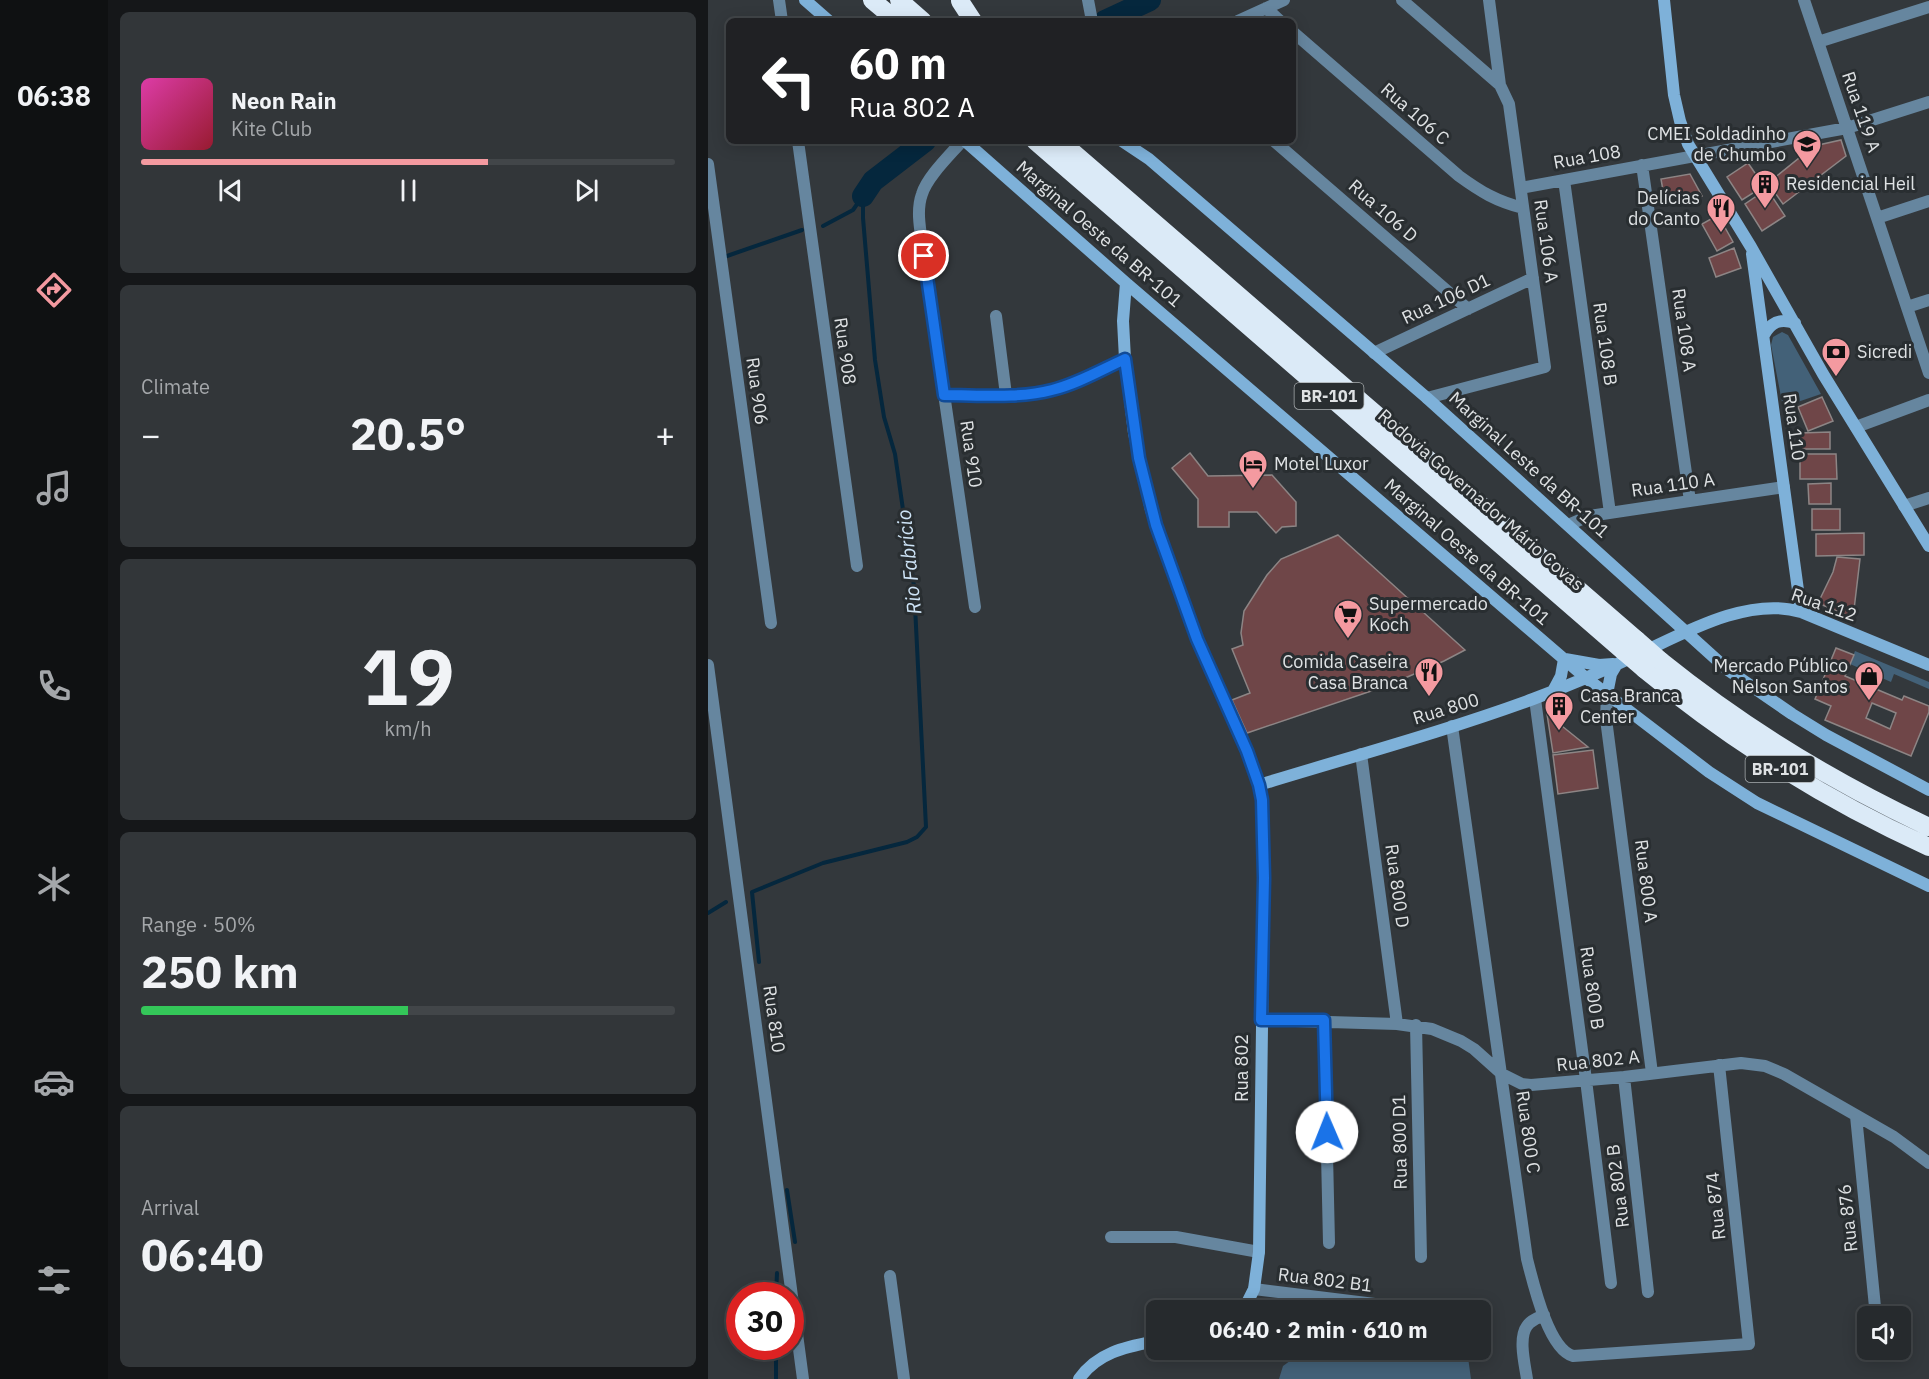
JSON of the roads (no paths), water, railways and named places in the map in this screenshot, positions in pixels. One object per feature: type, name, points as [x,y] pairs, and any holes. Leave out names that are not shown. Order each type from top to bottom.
[{"type":"highway","points":[[872,0],[893,18]]},
{"type":"highway","points":[[899,0],[920,18]]},
{"type":"highway","points":[[959,1],[972,18]]},
{"type":"highway","name":"Rodovia Governador Mário Covas","points":[[1038,144],[1632,656],[1726,733],[1790,775],[1864,817],[1929,847]]},
{"type":"highway","name":"Rodovia Governador Mário Covas","points":[[1065,145],[1632,656],[1661,661],[1720,707],[1782,749],[1854,790],[1929,827]]},
{"type":"main road","points":[[805,0],[826,18]]},
{"type":"main road","points":[[1664,0],[1676,110],[1683,133],[1694,156],[1751,247],[1856,427],[1929,546]]},
{"type":"main road","points":[[959,1],[977,18]]},
{"type":"main road","name":"Marginal Oeste da BR-101","points":[[967,144],[1586,678],[1701,766],[1757,803],[1929,886]]},
{"type":"main road","name":"Marginal Leste da BR-101","points":[[1126,144],[1149,159],[1427,398],[1728,670],[1792,714],[1855,752],[1929,790]]},
{"type":"main road","name":"Rua 110","points":[[1751,247],[1801,612]]},
{"type":"main road","name":"Rua 802","points":[[1126,283],[1123,321],[1125,359],[1139,458],[1156,525],[1197,639],[1247,751],[1262,800],[1264,878],[1259,1252],[1254,1289],[1250,1300]]},
{"type":"main road","points":[[1764,335],[1768,327],[1776,321],[1785,320],[1795,323]]},
{"type":"main road","name":"Rua 112","points":[[1632,656],[1714,620],[1755,610],[1784,608],[1801,612],[1929,665]]},
{"type":"main road","points":[[1553,691],[1561,676],[1564,659],[1599,664],[1632,656]]},
{"type":"main road","points":[[1607,694],[1611,674],[1632,656]]},
{"type":"main road","name":"Rua 800","points":[[1259,785],[1534,699],[1632,656]]},
{"type":"main road","points":[[1079,1379],[1089,1367],[1108,1353],[1146,1343]]},
{"type":"street","points":[[779,0],[782,18]]},
{"type":"street","points":[[1088,0],[1092,18]]},
{"type":"street","points":[[1244,18],[1284,0]]},
{"type":"street","points":[[1402,0],[1500,85]]},
{"type":"street","name":"Rua 106 A","points":[[1427,398],[1545,367],[1509,104],[1500,85],[1489,0]]},
{"type":"street","name":"Rua 119 A","points":[[1804,0],[1929,373]]},
{"type":"street","points":[[1266,8],[1277,18]]},
{"type":"street","points":[[1818,42],[1929,8]]},
{"type":"street","name":"Rua 106 C","points":[[1296,35],[1459,176],[1482,193],[1501,202],[1523,208]]},
{"type":"street","name":"Rua 108","points":[[1521,188],[1847,128],[1929,102]]},
{"type":"street","name":"Rua 908","points":[[798,144],[857,566]]},
{"type":"street","name":"Rua 910","points":[[961,144],[927,183],[922,192],[919,209],[975,607]]},
{"type":"street","points":[[1137,144],[1149,159]]},
{"type":"street","name":"Rua 106 D","points":[[1277,144],[1468,309]]},
{"type":"street","name":"Rua 906","points":[[708,164],[771,623]]},
{"type":"street","name":"Rua 108 A","points":[[1642,165],[1690,501]]},
{"type":"street","name":"Rua 108 B","points":[[1564,180],[1610,513]]},
{"type":"street","points":[[1877,218],[1929,201]]},
{"type":"street","name":"Rua 106 D1","points":[[1374,353],[1533,278]]},
{"type":"street","points":[[1907,307],[1929,300]]},
{"type":"street","points":[[996,316],[1006,395]]},
{"type":"street","points":[[944,395],[1006,395],[1052,390],[1125,359]]},
{"type":"street","points":[[1856,427],[1929,400]]},
{"type":"street","name":"Rua 110 A","points":[[1568,525],[1589,516],[1784,487]]},
{"type":"street","points":[[1904,506],[1929,498]]},
{"type":"street","name":"Rua 810","points":[[708,665],[803,1379]]},
{"type":"street","name":"Rua 800 A","points":[[1607,694],[1606,719],[1652,1073]]},
{"type":"street","name":"Rua 800 B","points":[[1534,699],[1611,1283]]},
{"type":"street","name":"Rua 800 C","points":[[1452,726],[1527,1259],[1544,1315],[1560,1348],[1565,1354],[1573,1356],[1749,1344]]},
{"type":"street","name":"Rua 800 D","points":[[1361,754],[1397,1024]]},
{"type":"street","name":"Rua 802 A","points":[[1261,1020],[1324,1020],[1416,1025],[1461,1041],[1502,1074],[1522,1084],[1531,1085],[1741,1063],[1765,1066],[1894,1137],[1929,1163]]},
{"type":"street","points":[[1324,1020],[1329,1243]]},
{"type":"street","name":"Rua 800 D1","points":[[1416,1025],[1421,1257]]},
{"type":"street","name":"Rua 874","points":[[1719,1065],[1749,1344]]},
{"type":"street","name":"Rua 802 B","points":[[1624,1077],[1648,1292]]},
{"type":"street","name":"Rua 876","points":[[1856,1116],[1875,1306]]},
{"type":"street","points":[[1112,1238],[1176,1237],[1259,1252]]},
{"type":"street","points":[[890,1276],[904,1379]]},
{"type":"street","name":"Rua 802 B1","points":[[1254,1289],[1343,1300]]},
{"type":"street","points":[[1527,1379],[1525,1328],[1532,1321],[1544,1315]]},
{"type":"waterway","name":"Rio Fabrício","points":[[1111,18],[1150,0]]},
{"type":"waterway","name":"Rio Fabrício","points":[[863,196],[873,181],[921,144]]},
{"type":"waterway","name":"Rio Fabrício","points":[[759,962],[752,892],[823,863],[907,842],[917,837],[926,827],[914,586],[895,454],[884,417],[875,360],[863,196]]},
{"type":"waterway","points":[[823,226],[853,210],[862,197]]},
{"type":"waterway","points":[[727,256],[802,230]]},
{"type":"waterway","name":"Rio Fabrício","points":[[708,913],[726,902]]},
{"type":"waterway","points":[[787,1190],[795,1242]]},
{"type":"waterway","points":[[777,1273],[777,1282]]},
{"type":"waterway","points":[[776,1360],[776,1379]]},
{"type":"place","name":"CMEI Soldadinho de Chumbo","points":[[1807,170]]},
{"type":"place","name":"Residencial Heil","points":[[1765,210]]},
{"type":"place","name":"Delícias do Canto","points":[[1721,234]]},
{"type":"place","name":"Sicredi","points":[[1836,378]]},
{"type":"place","name":"Motel Luxor","points":[[1253,490]]},
{"type":"place","name":"Supermercado Koch","points":[[1348,640]]},
{"type":"place","name":"Comida Caseira Casa Branca","points":[[1429,698]]},
{"type":"place","name":"Mercado Público Nelson Santos","points":[[1869,702]]},
{"type":"place","name":"Casa Branca Center","points":[[1559,732]]}]
